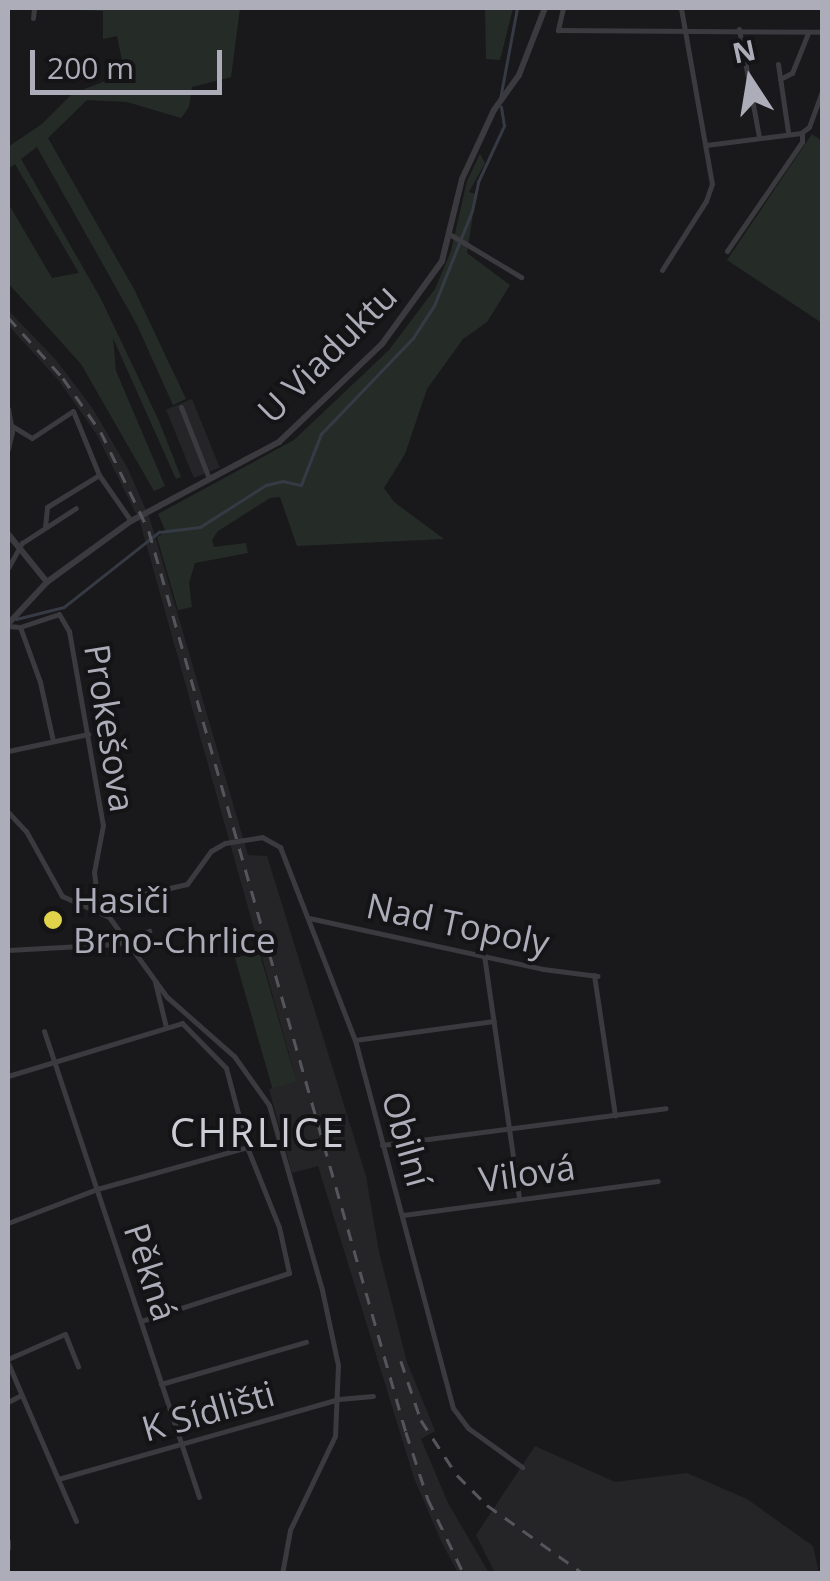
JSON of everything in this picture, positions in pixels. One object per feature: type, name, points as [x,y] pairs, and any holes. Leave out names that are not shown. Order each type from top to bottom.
[{"type":"street","points":[[33,18],[34,8]]},
{"type":"street","name":"U Viaduktu","points":[[8,625],[47,582],[131,521],[208,476],[278,442],[382,344],[427,286],[451,236],[453,204],[474,153],[519,75],[546,8]]},
{"type":"street","points":[[564,8],[558,30],[822,32]]},
{"type":"street","points":[[662,270],[712,187],[682,8]]},
{"type":"street","points":[[739,30],[758,137]]},
{"type":"street","points":[[780,80],[792,73],[809,32]]},
{"type":"street","points":[[778,64],[788,132]]},
{"type":"street","points":[[706,145],[801,133],[808,127],[822,92]]},
{"type":"street","points":[[728,252],[802,142],[801,133]]},
{"type":"street","points":[[451,236],[521,277]]},
{"type":"street","points":[[181,407],[208,476]]},
{"type":"street","points":[[8,410],[12,426],[8,450]]},
{"type":"street","points":[[12,426],[32,438],[73,411],[99,475],[131,521]]},
{"type":"street","points":[[45,527],[48,507],[99,475]]},
{"type":"street","points":[[8,568],[20,548],[76,508]]},
{"type":"street","points":[[8,534],[47,582]]},
{"type":"street","name":"U Viaduktu","points":[[8,625],[20,627],[59,614]]},
{"type":"street","name":"Prokešova","points":[[59,614],[69,631],[103,825],[94,872],[98,911]]},
{"type":"street","points":[[20,627],[40,682],[53,741]]},
{"type":"street","points":[[8,751],[88,734]]},
{"type":"street","points":[[8,812],[26,831],[62,896],[98,911],[126,940],[156,982],[244,1066],[268,1105],[332,1329],[339,1399],[331,1448],[290,1530],[282,1574]]},
{"type":"street","name":"Obilní","points":[[98,911],[109,902],[187,884],[214,849],[238,840],[262,836],[277,844],[354,1040],[454,1408],[468,1428],[522,1467]]},
{"type":"street","name":"Nad Topoly","points":[[309,918],[596,975],[615,1115]]},
{"type":"street","points":[[8,950],[109,945],[149,931]]},
{"type":"street","points":[[484,954],[519,1199]]},
{"type":"street","points":[[156,982],[166,1027]]},
{"type":"street","points":[[354,1040],[494,1020]]},
{"type":"street","points":[[8,1076],[185,1024],[226,1068],[246,1147],[279,1228],[289,1273],[141,1322]]},
{"type":"street","name":"Pěkná","points":[[44,1032],[199,1497]]},
{"type":"street","points":[[382,1145],[666,1108]]},
{"type":"street","points":[[8,1223],[96,1189],[246,1147]]},
{"type":"street","name":"Vilová","points":[[402,1215],[658,1181]]},
{"type":"street","points":[[76,1521],[8,1361],[65,1334],[78,1366]]},
{"type":"street","points":[[161,1384],[306,1342]]},
{"type":"street","points":[[8,1402],[21,1395]]},
{"type":"street","name":"K Sídlišti","points":[[58,1479],[339,1399],[374,1396]]},
{"type":"shaded area","points":[[40,8],[240,8],[231,77],[192,87],[189,107],[181,118],[127,102],[87,100],[48,138],[134,289],[186,399],[173,405],[137,325],[37,147],[21,159],[101,299],[159,421],[181,477],[176,479],[113,338],[116,371],[165,486],[154,491],[81,364],[8,283],[8,203],[52,278],[79,273],[15,164],[8,169],[8,147],[42,124],[72,94],[113,78],[113,64],[122,60],[117,36],[103,39],[103,11]]},
{"type":"shaded area","points":[[485,8],[513,8],[500,60],[486,59]]},
{"type":"shaded area","points":[[812,134],[822,141],[822,323],[727,260]]},
{"type":"shaded area","points":[[480,154],[485,163],[469,192],[476,194],[467,253],[510,285],[487,322],[463,339],[427,389],[405,454],[384,488],[394,502],[444,539],[297,546],[280,497],[270,498],[218,531],[212,540],[214,547],[246,543],[248,553],[195,563],[189,583],[192,607],[178,610],[157,537],[166,532],[158,514],[294,440],[389,350],[435,289],[451,251],[467,181]]},
{"type":"shaded area","points":[[8,310],[56,360],[93,409],[128,469],[150,519],[248,855],[267,856],[366,1176],[379,1252],[407,1362],[435,1431],[421,1439],[448,1503],[489,1573],[458,1573],[441,1541],[414,1478],[318,1166],[292,1173],[269,1089],[295,1082],[293,1068],[140,522],[97,435],[59,381],[8,325]]},
{"type":"shaded area","points":[[192,399],[220,468],[194,478],[166,409]]},
{"type":"shaded area","points":[[259,951],[296,1082],[272,1089],[235,958]]},
{"type":"shaded area","points":[[535,1446],[615,1482],[687,1473],[747,1499],[813,1546],[819,1573],[495,1573],[476,1535]]},
{"type":"waterway","points":[[500,99],[517,8]]},
{"type":"waterway","points":[[16,619],[64,607],[159,532],[200,527],[266,485],[283,481],[301,485],[321,434],[413,338],[434,306],[472,211],[478,182],[504,126],[501,107]]},
{"type":"railway","points":[[8,317],[63,378],[101,432],[149,531],[406,1432],[428,1499],[464,1574]]},
{"type":"railway","points":[[401,1361],[421,1420],[457,1475],[487,1505],[584,1574]]},
{"type":"place","name":"Hasiči Brno-Chrlice","points":[[53,920]]},
{"type":"district","name":"CHRLICE","points":[[258,1132]]}]
